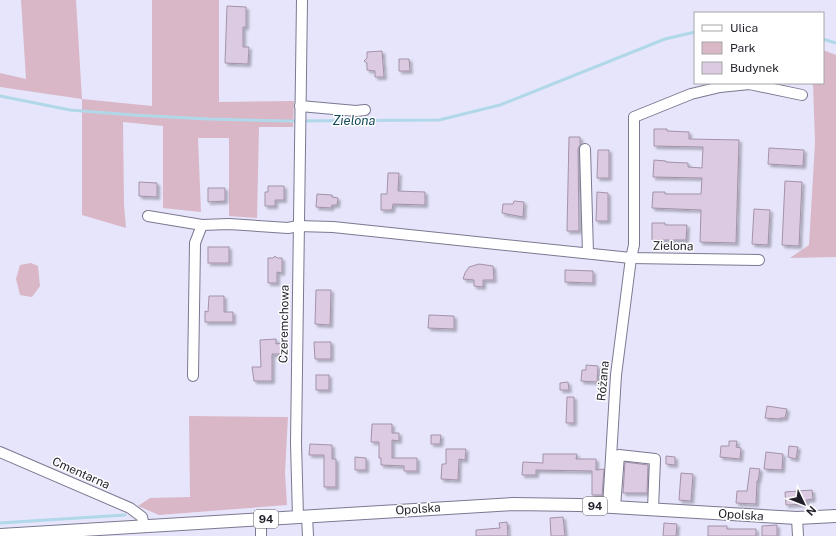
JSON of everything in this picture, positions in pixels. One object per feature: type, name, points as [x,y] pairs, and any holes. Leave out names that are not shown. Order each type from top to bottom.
[{"type":"main road","name":"Opolska","points":[[0,535],[513,504],[653,509],[797,518],[836,516]]},
{"type":"street","points":[[302,0],[300,109],[365,110]]},
{"type":"street","name":"Różana","points":[[612,507],[616,375],[634,237],[634,117],[691,94],[720,87],[749,84],[802,94]]},
{"type":"street","name":"Czeremchowa","points":[[300,109],[296,443],[303,516],[308,536]]},
{"type":"street","points":[[585,149],[588,253]]},
{"type":"street","name":"Zielona","points":[[148,216],[202,225],[229,224],[288,228],[298,226],[356,229],[631,258],[759,260]]},
{"type":"street","points":[[193,376],[195,243],[202,225]]},
{"type":"street","name":"Cmentarna","points":[[0,452],[130,508],[142,517],[144,526]]},
{"type":"street","points":[[612,507],[619,455],[655,459],[653,509]]},
{"type":"street","points":[[797,518],[798,536]]},
{"type":"street","points":[[261,519],[261,536]]},
{"type":"green space","points":[[21,0],[76,0],[82,99],[0,87],[0,73],[26,79]]},
{"type":"green space","points":[[152,0],[219,0],[219,102],[294,101],[293,127],[259,127],[257,218],[229,216],[229,138],[198,138],[201,212],[163,208],[163,126],[123,122],[124,205],[126,228],[82,215],[82,99],[152,106]]},
{"type":"green space","points":[[824,50],[836,55],[836,257],[790,258],[809,245],[815,143],[813,84],[824,84]]},
{"type":"green space","points":[[31,263],[38,266],[40,286],[32,297],[20,295],[16,279],[20,265]]},
{"type":"green space","points":[[189,416],[288,417],[285,473],[287,505],[159,515],[138,506],[150,498],[190,497]]},
{"type":"building","points":[[227,6],[246,7],[246,27],[243,27],[243,47],[249,47],[248,64],[225,63]]},
{"type":"building","points":[[382,51],[384,77],[375,77],[375,71],[367,70],[367,63],[364,61],[367,58],[367,52]]},
{"type":"building","points":[[399,59],[409,59],[410,71],[399,71]]},
{"type":"building","points":[[654,129],[689,132],[689,139],[739,140],[736,243],[700,242],[701,210],[652,208],[653,192],[665,192],[665,194],[701,194],[702,178],[653,177],[654,160],[688,163],[688,167],[702,168],[703,147],[654,146]]},
{"type":"building","points":[[569,137],[580,137],[580,145],[578,149],[579,231],[567,231]]},
{"type":"building","points":[[769,148],[804,150],[803,166],[768,164]]},
{"type":"building","points":[[598,150],[609,150],[609,178],[597,178]]},
{"type":"building","points":[[388,173],[399,173],[398,191],[425,192],[425,205],[393,204],[392,210],[381,210],[381,194],[387,194]]},
{"type":"building","points":[[785,181],[802,182],[799,246],[782,245]]},
{"type":"building","points":[[139,182],[157,183],[157,197],[139,196]]},
{"type":"building","points":[[268,186],[284,186],[284,200],[275,200],[275,206],[265,206],[265,192],[268,192]]},
{"type":"building","points":[[208,188],[225,188],[225,201],[208,202]]},
{"type":"building","points":[[597,192],[608,193],[608,221],[596,221]]},
{"type":"building","points":[[317,194],[332,195],[332,197],[338,198],[337,205],[332,205],[331,208],[316,207]]},
{"type":"building","points":[[514,201],[524,202],[523,217],[502,213],[503,204],[513,204]]},
{"type":"building","points":[[754,209],[770,210],[768,245],[752,244]]},
{"type":"building","points":[[652,223],[665,223],[665,225],[687,225],[686,240],[652,240]]},
{"type":"building","points":[[208,247],[229,247],[229,263],[208,263]]},
{"type":"building","points":[[275,256],[277,258],[282,258],[282,273],[277,272],[277,283],[268,283],[268,258],[273,258]]},
{"type":"building","points":[[479,264],[493,266],[494,280],[483,280],[483,287],[474,286],[474,280],[463,279],[469,267]]},
{"type":"building","points":[[565,270],[593,271],[593,283],[565,282]]},
{"type":"building","points":[[316,290],[331,290],[330,325],[315,324]]},
{"type":"building","points":[[209,296],[224,296],[224,312],[233,312],[233,322],[205,322],[205,311],[208,312]]},
{"type":"building","points":[[429,315],[454,316],[454,329],[428,328]]},
{"type":"building","points":[[276,339],[276,344],[283,343],[284,354],[272,354],[272,381],[254,381],[252,367],[261,367],[260,340]]},
{"type":"building","points":[[314,342],[331,342],[331,359],[315,359]]},
{"type":"building","points":[[586,365],[598,366],[597,382],[581,381],[582,370],[586,370]]},
{"type":"building","points":[[316,375],[329,375],[329,390],[316,390]]},
{"type":"building","points":[[568,382],[569,390],[560,390],[560,383]]},
{"type":"building","points":[[567,397],[574,397],[574,423],[566,423]]},
{"type":"building","points":[[767,406],[787,409],[785,418],[765,418]]},
{"type":"building","points":[[372,424],[392,424],[392,433],[399,433],[399,441],[392,440],[392,458],[417,458],[417,471],[404,471],[404,466],[381,465],[381,458],[379,458],[379,442],[371,442]]},
{"type":"building","points":[[431,435],[441,435],[440,444],[431,444]]},
{"type":"building","points":[[729,441],[737,441],[736,447],[741,448],[740,459],[720,457],[721,446],[729,446]]},
{"type":"building","points":[[310,444],[332,445],[332,459],[336,459],[336,487],[324,487],[324,455],[309,455]]},
{"type":"building","points":[[789,446],[798,447],[796,459],[788,457]]},
{"type":"building","points":[[446,449],[466,449],[465,460],[459,459],[458,480],[441,479],[442,464],[446,464]]},
{"type":"building","points":[[766,452],[783,454],[782,470],[764,469]]},
{"type":"building","points":[[543,454],[577,454],[576,459],[596,459],[596,470],[604,469],[602,495],[592,495],[592,471],[536,470],[536,475],[522,475],[523,462],[543,463]]},
{"type":"building","points":[[666,456],[675,457],[675,465],[666,464]]},
{"type":"building","points":[[355,457],[366,458],[366,470],[355,470]]},
{"type":"building","points":[[625,462],[648,465],[647,493],[623,493]]},
{"type":"building","points":[[750,468],[760,469],[757,481],[756,504],[736,503],[737,491],[747,491]]},
{"type":"building","points":[[681,473],[693,474],[691,501],[679,500]]},
{"type":"building","points":[[812,490],[813,499],[806,500],[806,504],[786,505],[785,492]]},
{"type":"building","points":[[563,517],[565,536],[551,536],[550,518]]},
{"type":"building","points":[[507,522],[508,536],[476,536],[476,530],[500,528],[499,523]]},
{"type":"building","points":[[664,523],[677,524],[676,536],[663,536]]},
{"type":"building","points":[[777,525],[777,536],[762,536],[762,526]]},
{"type":"building","points":[[708,526],[727,526],[727,529],[756,529],[756,536],[708,536]]},
{"type":"waterway","name":"Zielona","points":[[0,96],[70,110],[133,115],[288,121],[439,120],[500,105],[665,39],[694,32]]},
{"type":"waterway","name":"Zielona","points":[[824,39],[836,43]]},
{"type":"waterway","points":[[0,523],[125,515]]}]
